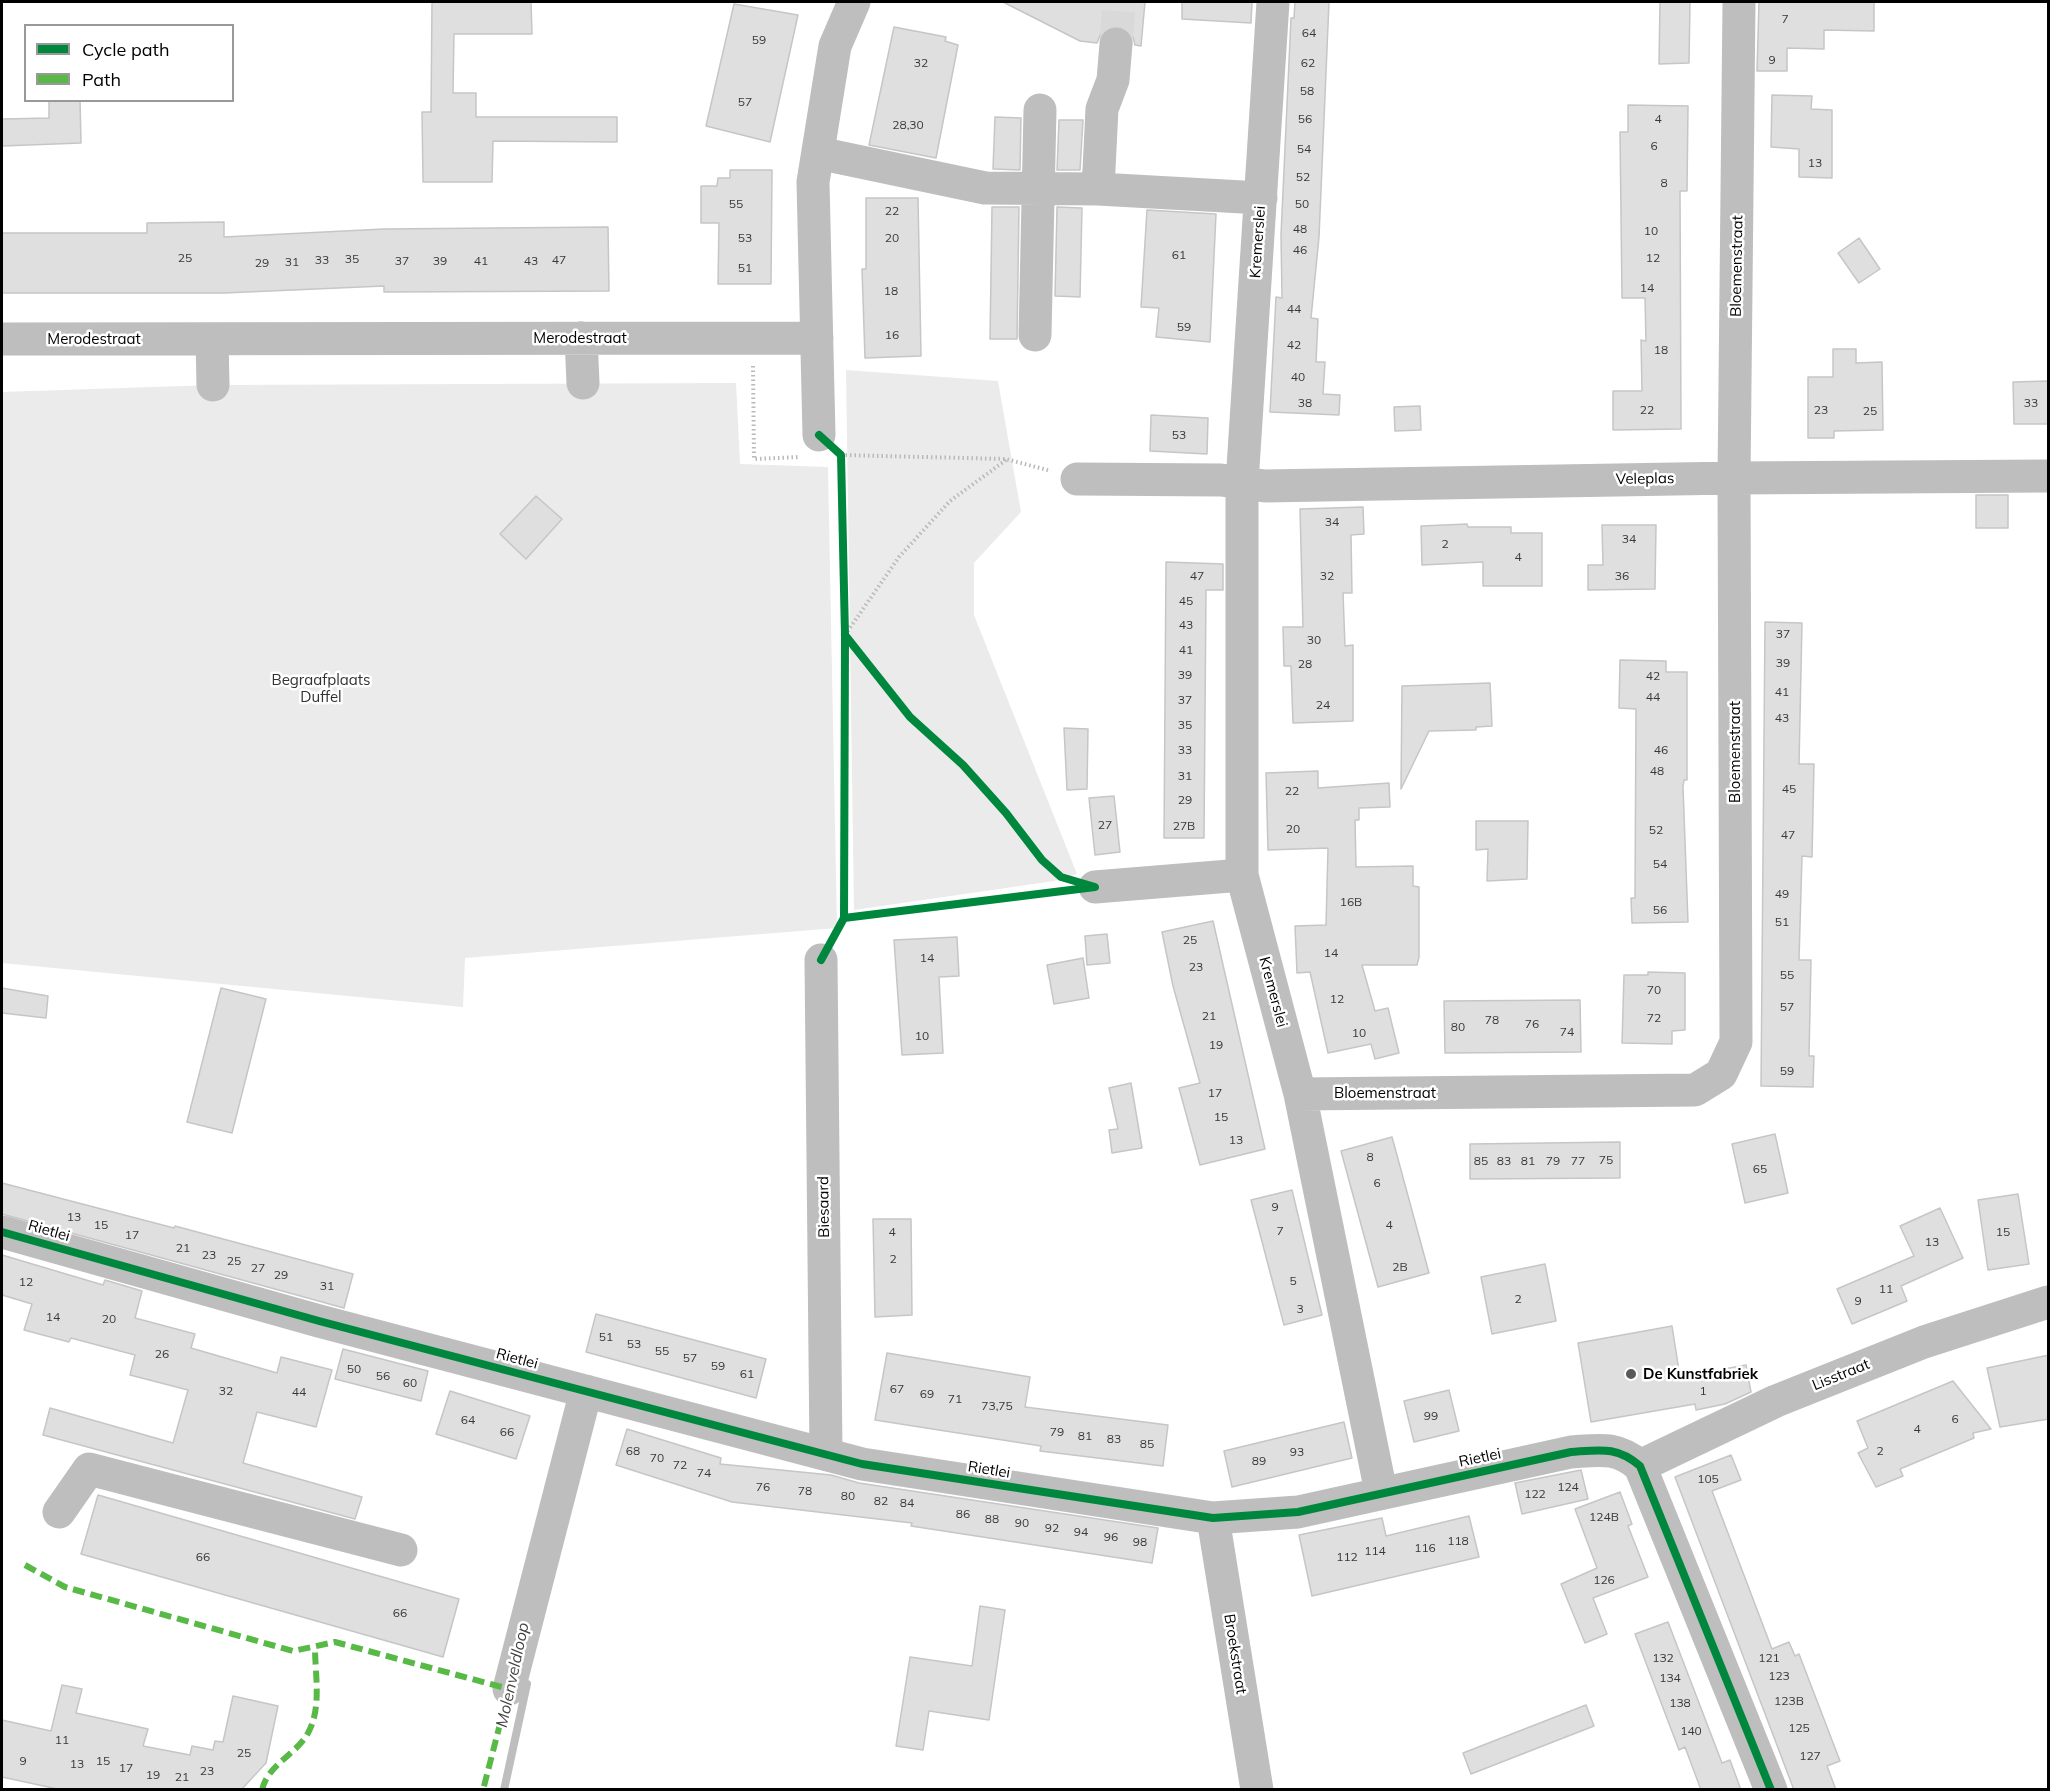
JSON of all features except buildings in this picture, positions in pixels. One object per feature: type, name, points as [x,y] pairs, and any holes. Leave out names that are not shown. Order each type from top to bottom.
[{"type":"street","points":[[825,451],[817,338],[813,182],[835,46],[854,2]]},
{"type":"street","name":"Kremerslei","points":[[1274,2],[1242,483],[1242,874],[1300,1094],[1381,1492]]},
{"type":"street","name":"Bloemenstraat","points":[[1300,1094],[1695,1090],[1721,1074],[1736,1041],[1734,478],[1739,2]]},
{"type":"street","points":[[1098,189],[1102,109],[1113,80],[1116,44]]},
{"type":"street","points":[[1035,335],[1040,110]]},
{"type":"street","points":[[818,153],[985,188],[1098,189],[1261,198]]},
{"type":"street","points":[[581,338],[583,383]]},
{"type":"street","name":"Merodestraat","points":[[2,339],[817,338]]},
{"type":"street","points":[[212,339],[213,385]]},
{"type":"street","name":"Veleplas","points":[[1242,483],[1265,486],[1734,478],[2049,476]]},
{"type":"street","points":[[1077,479],[1221,480],[1242,483]]},
{"type":"street","points":[[1095,887],[1242,874]]},
{"type":"street","name":"Biesaard","points":[[821,960],[826,1454]]},
{"type":"street","name":"Rietlei","points":[[2,1232],[319,1321],[862,1464],[1213,1518],[1298,1512],[1571,1452],[1604,1449],[1626,1454],[1641,1466]]},
{"type":"street","name":"Lisstraat","points":[[1641,1466],[1808,1388],[1924,1342],[2049,1302]]},
{"type":"street","points":[[509,1689],[586,1391]]},
{"type":"street","points":[[1641,1466],[1771,1790]]},
{"type":"street","points":[[59,1512],[89,1469],[401,1550]]},
{"type":"street","name":"Broekstraat","points":[[1213,1518],[1257,1790]]},
{"type":"path","points":[[752,338],[754,459],[825,451],[1006,459],[1077,479]]},
{"type":"path","points":[[825,451],[842,466]]},
{"type":"path","points":[[844,635],[899,557],[950,501],[1006,459]]},
{"type":"path","points":[[844,624],[844,635],[848,646]]},
{"type":"green space","points":[[846,370],[998,381],[1021,512],[974,563],[974,615],[1077,874],[1054,881],[854,910]]},
{"type":"green space","name":"Begraafplaats Duffel","points":[[736,383],[740,464],[828,467],[837,928],[465,958],[463,1007],[2,963],[2,392],[213,385]]},
{"type":"waterway","name":"Molenveldloop","points":[[504,1790],[527,1684]]},
{"type":"tunnel","points":[[1116,44],[1119,2]]},
{"type":"marked path","points":[[25,1565],[65,1587],[293,1651],[335,1642],[509,1689],[483,1790]]},
{"type":"marked path","points":[[262,1790],[270,1773],[303,1741],[312,1723],[316,1702],[315,1647]]},
{"type":"cycle path","points":[[819,435],[841,455],[845,635],[844,918],[821,960]]},
{"type":"cycle path","points":[[844,918],[1095,887],[1061,877],[1042,860],[1006,813],[963,765],[910,717],[845,635]]},
{"type":"cycle path","points":[[2,1232],[319,1321],[862,1464],[1213,1518],[1298,1512],[1571,1452],[1600,1450],[1616,1452],[1640,1466],[1771,1790]]},
{"type":"place","name":"De Kunstfabriek","points":[[1631,1374]]}]
